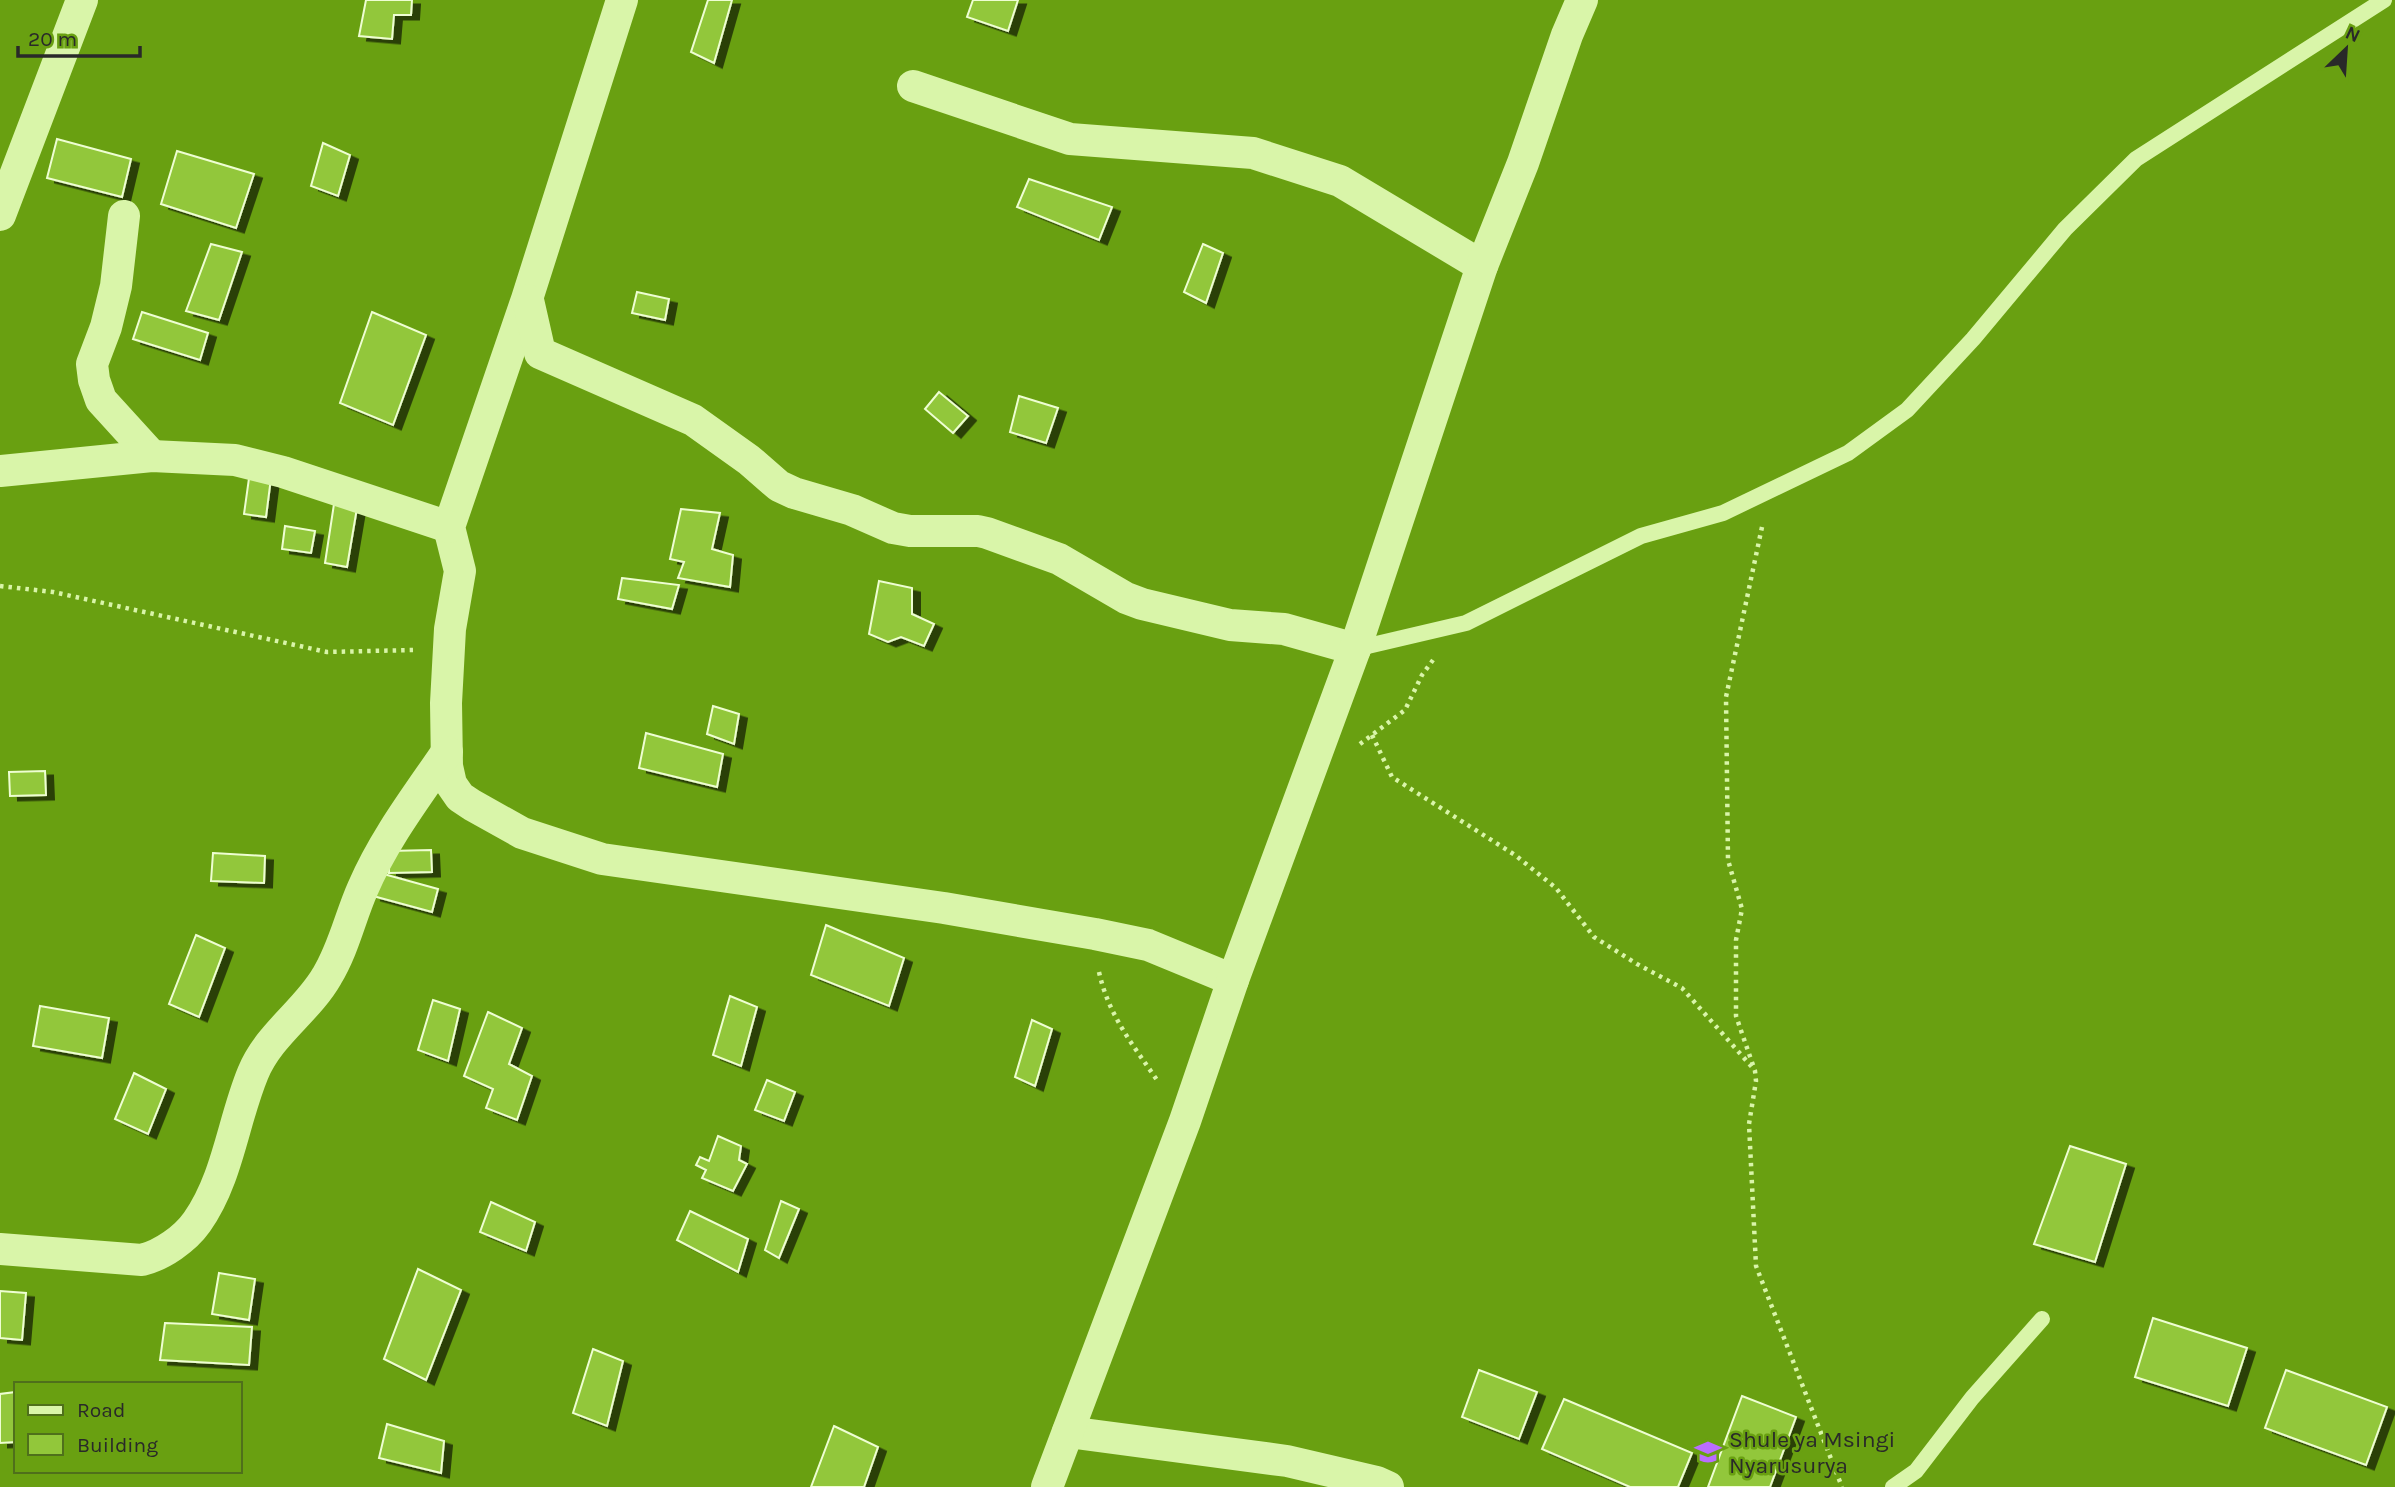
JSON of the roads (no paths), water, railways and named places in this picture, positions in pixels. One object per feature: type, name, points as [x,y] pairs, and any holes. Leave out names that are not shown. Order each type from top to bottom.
[{"type":"street","points":[[0,215],[82,0]]},
{"type":"street","points":[[622,0],[527,299],[449,527],[460,571],[450,629],[446,703],[451,784],[460,797],[522,833],[603,859],[944,908],[1095,934],[1148,945],[1233,980]]},
{"type":"street","points":[[1558,0],[1567,35]]},
{"type":"street","points":[[1047,1487],[1185,1121],[1233,980],[1355,649],[1482,266],[1523,163],[1567,35],[1582,0]]},
{"type":"street","points":[[913,86],[1070,139],[1253,153],[1340,181],[1482,266]]},
{"type":"street","points":[[124,216],[116,286],[106,327],[92,364],[101,400],[152,456]]},
{"type":"street","points":[[527,299],[538,350],[543,356],[693,420],[749,460],[779,486],[852,510],[893,528],[987,533],[1059,559],[1142,604],[1230,625],[1283,629],[1355,649]]},
{"type":"street","points":[[0,471],[152,456],[235,460],[449,527]]},
{"type":"street","points":[[0,1249],[142,1260],[152,1258],[170,1247],[196,1224],[214,1196],[254,1071],[272,1040],[325,980],[340,954],[362,888],[391,834],[447,752]]},
{"type":"street","points":[[1068,1432],[1287,1461],[1388,1487]]},
{"type":"lane","points":[[1355,649],[1466,623],[1641,536],[1723,513],[1848,453],[1907,410],[1973,339],[2065,229],[2136,159],[2384,0]]},
{"type":"lane","points":[[1893,1487],[1916,1471],[1972,1398],[2042,1319]]},
{"type":"place","name":"Shule ya Msingi Nyarusurya","points":[[1708,1452]]}]
